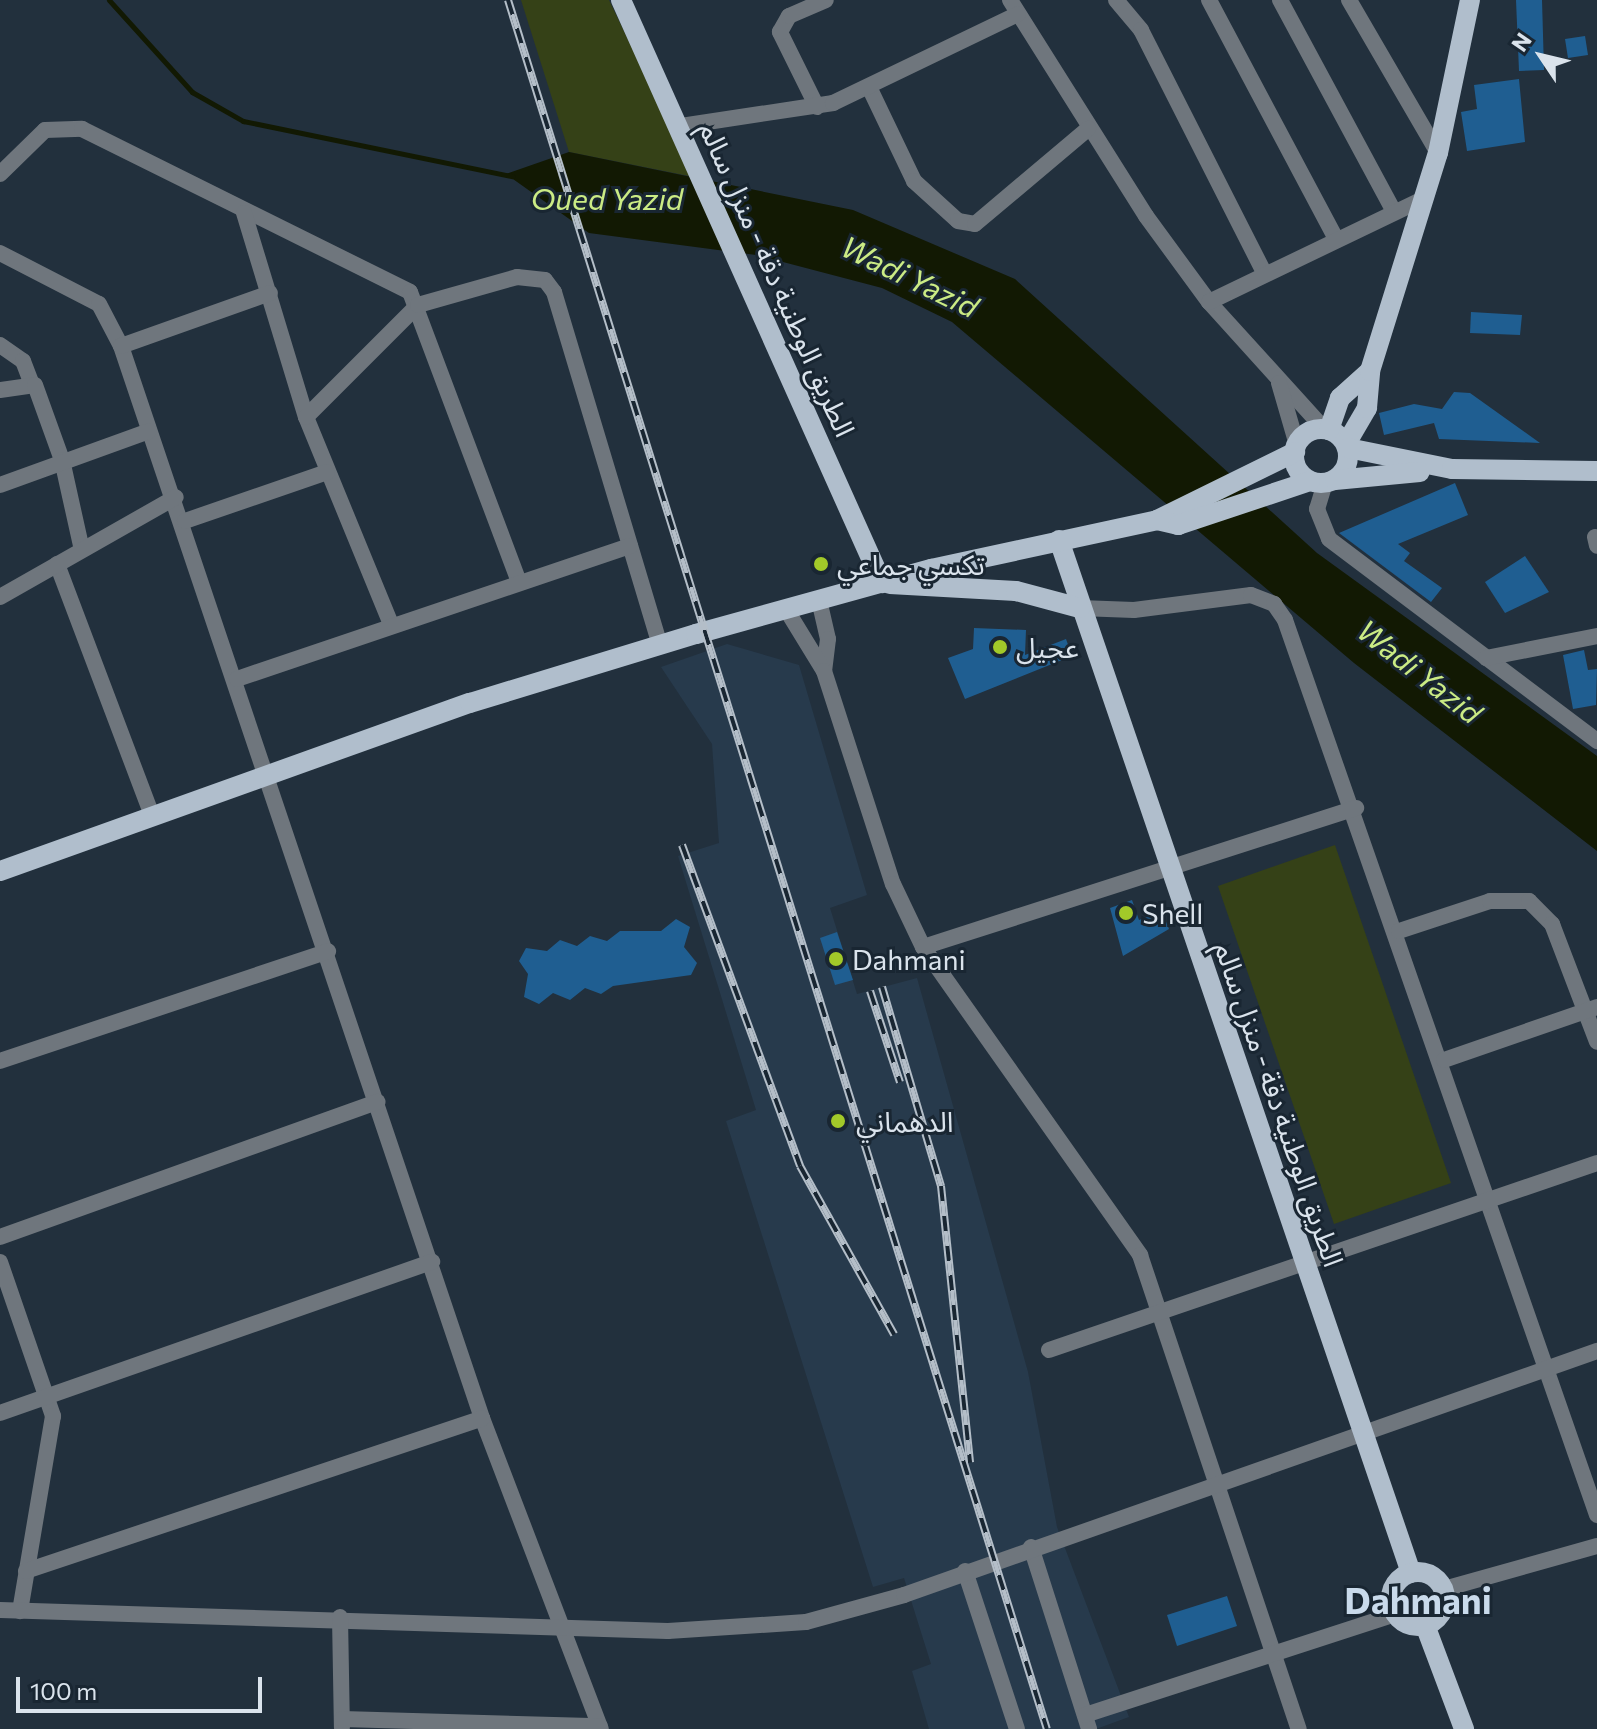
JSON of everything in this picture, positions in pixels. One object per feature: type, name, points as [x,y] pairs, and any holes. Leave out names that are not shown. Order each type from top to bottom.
[{"type":"main road","name":"الطريق الوطنية دقة - منزل سالم","points":[[621,0],[747,270],[882,583]]},
{"type":"main road","points":[[1323,481],[1347,466],[1347,446],[1367,408],[1370,371],[1438,153],[1470,0]]},
{"type":"main road","points":[[1168,518],[1326,429],[1340,398],[1370,371]]},
{"type":"main road","points":[[1326,429],[1347,446],[1452,469]]},
{"type":"main road","points":[[1296,448],[1323,481]]},
{"type":"main road","points":[[0,871],[269,778],[470,703],[660,645],[882,583],[1323,481],[1452,469],[1597,471]]},
{"type":"main road","name":"الطريق الوطنية دقة - منزل سالم","points":[[1059,540],[1411,1573]]},
{"type":"main road","points":[[882,583],[1016,591],[1080,608]]},
{"type":"main road","points":[[1425,1625],[1443,1612],[1444,1589],[1431,1575],[1411,1573],[1393,1590],[1395,1614],[1425,1625],[1464,1729]]},
{"type":"street","points":[[817,107],[780,32],[789,16],[826,0]]},
{"type":"street","points":[[1116,0],[1141,30],[1265,274]]},
{"type":"street","points":[[1209,0],[1335,237]]},
{"type":"street","points":[[1280,0],[1393,210]]},
{"type":"street","points":[[1349,0],[1438,153]]},
{"type":"street","points":[[681,126],[817,107],[870,89],[1014,7],[1088,129],[1209,302],[1279,383],[1326,429]]},
{"type":"street","points":[[870,89],[914,181],[958,221],[975,224],[1088,129]]},
{"type":"street","points":[[0,174],[34,137],[72,127],[401,287],[418,305],[518,580]]},
{"type":"street","points":[[1209,302],[1335,237],[1425,198]]},
{"type":"street","points":[[244,213],[306,417],[390,622]]},
{"type":"street","points":[[0,253],[99,304],[121,346],[149,431],[185,521],[482,1418],[600,1727],[342,1724],[340,1617]]},
{"type":"street","points":[[306,417],[418,305],[517,277],[545,280],[554,292],[660,645]]},
{"type":"street","points":[[121,346],[270,293]]},
{"type":"street","points":[[0,345],[23,361],[62,460],[82,550]]},
{"type":"street","points":[[0,390],[31,382]]},
{"type":"street","points":[[1279,383],[1296,448]]},
{"type":"street","points":[[0,485],[149,431]]},
{"type":"street","points":[[185,521],[327,472]]},
{"type":"street","points":[[1323,481],[1317,509],[1329,539],[1597,741]]},
{"type":"street","points":[[0,597],[176,497]]},
{"type":"street","points":[[237,679],[390,622],[630,546]]},
{"type":"street","points":[[57,564],[152,816]]},
{"type":"street","points":[[1080,608],[1134,610],[1251,595],[1274,604],[1356,808],[1444,1060],[1545,1371],[1597,1515]]},
{"type":"street","points":[[819,600],[828,639],[824,671]]},
{"type":"street","points":[[786,609],[824,671],[893,884],[923,947],[1127,1229],[1218,1482],[1299,1729]]},
{"type":"street","points":[[1486,658],[1597,636]]},
{"type":"street","points":[[923,947],[1356,808]]},
{"type":"street","points":[[1399,931],[1490,901],[1529,901],[1552,924],[1592,1009],[1597,1042]]},
{"type":"street","points":[[0,1061],[328,951]]},
{"type":"street","points":[[1444,1060],[1592,1009]]},
{"type":"street","points":[[0,1237],[378,1102]]},
{"type":"street","points":[[1049,1350],[1303,1259],[1597,1163]]},
{"type":"street","points":[[0,1262],[46,1395],[52,1425],[20,1611]]},
{"type":"street","points":[[0,1413],[432,1262]]},
{"type":"street","points":[[0,1610],[340,1617],[725,1631],[792,1624],[965,1571],[1361,1429],[1545,1371],[1597,1351]]},
{"type":"street","points":[[26,1571],[482,1418]]},
{"type":"street","points":[[1444,1589],[1597,1546]]},
{"type":"street","points":[[1031,1547],[1087,1722],[1395,1614]]},
{"type":"street","points":[[965,1571],[1017,1729]]},
{"type":"shaded area","points":[[727,644],[799,665],[867,895],[830,908],[857,994],[917,978],[1028,1372],[1057,1527],[1129,1717],[1096,1729],[929,1729],[912,1671],[931,1664],[904,1578],[873,1587],[726,1121],[756,1110],[678,856],[719,843],[712,744],[661,667]]},
{"type":"green space","points":[[521,0],[609,0],[694,177],[569,152]]},
{"type":"green space","points":[[1335,845],[1451,1183],[1334,1224],[1218,886]]},
{"type":"water","name":"Oued Yazid","points":[[569,152],[853,210],[1015,279],[1317,553],[1597,756],[1597,851],[1354,663],[952,322],[882,288],[756,255],[589,233],[506,174]]},
{"type":"building","points":[[1516,0],[1542,0],[1544,70],[1519,71]]},
{"type":"building","points":[[1585,36],[1588,55],[1568,58],[1565,39]]},
{"type":"building","points":[[1519,79],[1525,142],[1467,151],[1461,112],[1477,109],[1474,85]]},
{"type":"building","points":[[1471,312],[1522,315],[1520,335],[1470,333]]},
{"type":"building","points":[[1454,392],[1470,393],[1540,443],[1439,439],[1434,423],[1384,435],[1379,413],[1414,404],[1442,409]]},
{"type":"building","points":[[1455,483],[1468,515],[1398,544],[1410,553],[1404,561],[1442,588],[1431,602],[1339,533]]},
{"type":"building","points":[[1525,556],[1549,592],[1505,613],[1485,582]]},
{"type":"building","points":[[974,628],[1026,630],[1025,655],[1066,639],[1072,656],[965,699],[948,658],[973,649]]},
{"type":"building","points":[[1584,650],[1588,670],[1597,669],[1596,705],[1573,709],[1563,655]]},
{"type":"building","points":[[1132,900],[1139,920],[1162,912],[1169,929],[1123,956],[1110,908]]},
{"type":"building","points":[[676,919],[690,927],[684,947],[697,963],[691,975],[613,986],[601,994],[585,988],[570,1000],[553,993],[539,1004],[524,997],[528,974],[519,961],[526,948],[547,951],[560,940],[577,946],[590,936],[607,941],[620,931],[661,931]]},
{"type":"building","name":"Dahmani","points":[[837,932],[853,980],[835,985],[820,938]]},
{"type":"building","points":[[1227,1596],[1237,1626],[1177,1646],[1167,1615]]},
{"type":"waterway","name":"Wadi Yazid","points":[[109,0],[192,92],[243,121],[512,176]]},
{"type":"railway","points":[[508,0],[1047,1729]]},
{"type":"railway","points":[[682,845],[800,1166],[894,1334]]},
{"type":"railway","points":[[882,987],[941,1186],[970,1462]]},
{"type":"railway","points":[[870,991],[900,1082]]},
{"type":"place","name":"تكسي جماعي","points":[[821,564]]},
{"type":"place","name":"عجيل","points":[[1000,647]]},
{"type":"place","name":"Shell","points":[[1126,913]]},
{"type":"place","name":"Dahmani","points":[[836,959]]},
{"type":"place","name":"الدهماني","points":[[838,1121]]},
{"type":"district","name":"Dahmani","points":[[1418,1600]]}]
